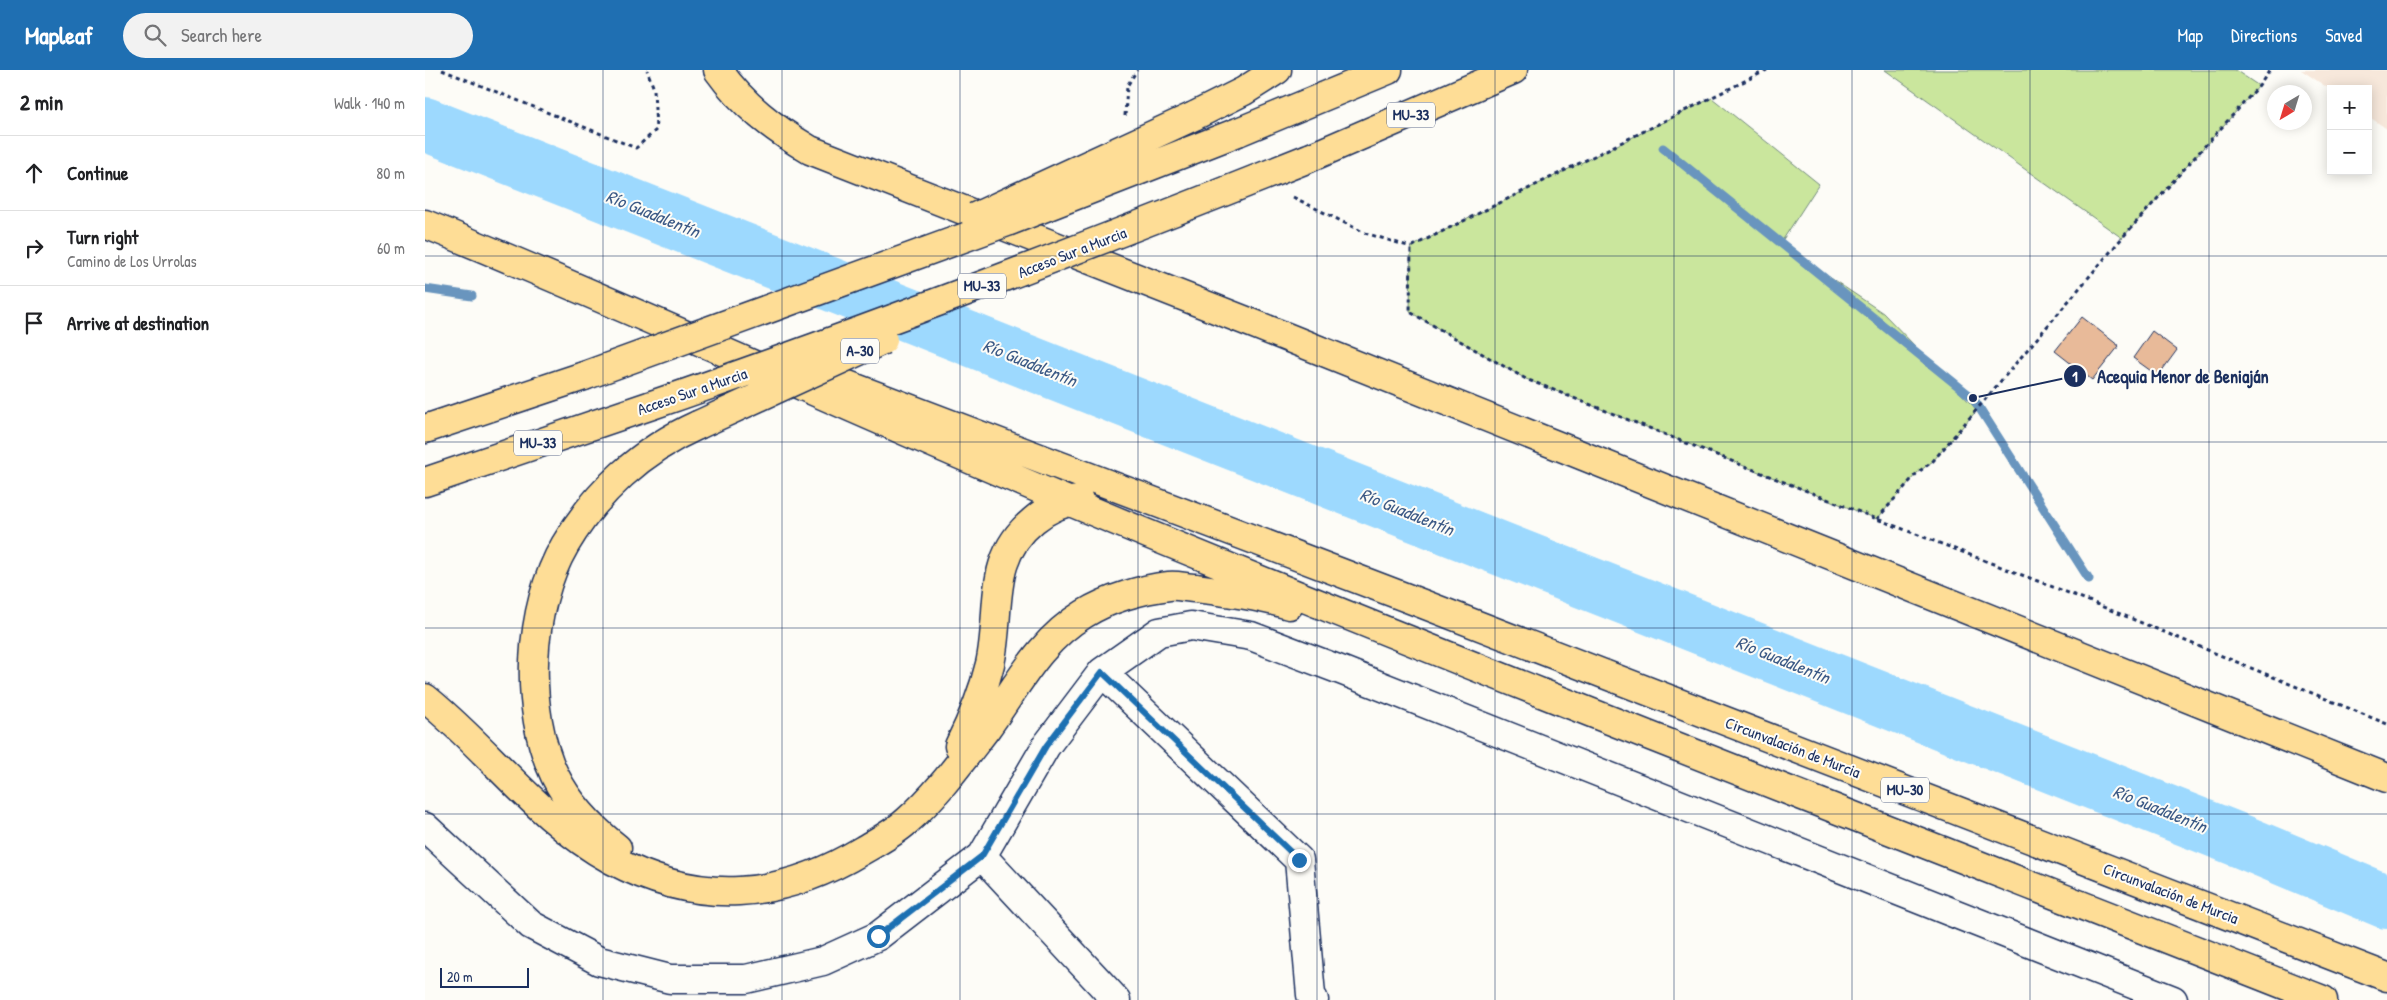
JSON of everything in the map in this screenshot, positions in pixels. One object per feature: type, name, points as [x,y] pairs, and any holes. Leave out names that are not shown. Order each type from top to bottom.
[{"type":"highway","points":[[718,70],[747,106],[776,130],[809,150],[1254,324],[2387,778]]},
{"type":"highway","points":[[786,304],[1244,92],[1277,70]]},
{"type":"highway","points":[[430,426],[584,376],[1007,222],[1238,132],[1387,70]]},
{"type":"highway","name":"Acceso Sur a Murcia","points":[[425,482],[811,350],[1018,272],[1309,158],[1513,70]]},
{"type":"highway","points":[[425,224],[543,272],[1068,501],[1411,640]]},
{"type":"highway","points":[[543,272],[850,385],[1423,604]]},
{"type":"highway","name":"A-30","points":[[675,884],[644,868],[615,847],[575,806],[556,777],[544,749],[534,692],[534,657],[538,626],[548,586],[564,546],[587,512],[611,484],[638,460],[673,436],[839,362],[1018,272]]},
{"type":"highway","points":[[938,788],[982,694],[990,663],[999,574],[1004,556],[1013,539],[1025,527],[1044,511],[1068,501],[1088,499],[1115,500],[1423,604]]},
{"type":"highway","points":[[425,698],[567,831],[612,860],[645,875],[675,884],[706,891],[731,893],[764,890],[829,869],[884,838],[907,822],[938,788],[1005,703],[1043,646],[1086,612],[1116,600],[1171,586],[1222,591],[1273,600],[1411,640]]},
{"type":"highway","name":"Circunvalación de Murcia","points":[[1423,604],[2387,977]]},
{"type":"highway","name":"MU-30","points":[[1411,640],[2323,1000]]},
{"type":"street","points":[[425,827],[531,925],[599,961],[670,978],[746,979],[823,961],[878,936],[982,856],[1046,746],[1102,672],[1159,632],[1191,626],[1251,636],[2173,1000]]},
{"type":"street","points":[[1102,672],[1299,860],[1311,995],[1314,1000]]},
{"type":"street","points":[[982,856],[1116,1000]]},
{"type":"path","points":[[442,70],[636,148],[656,130],[654,88],[647,70]]},
{"type":"path","points":[[1767,70],[1411,247],[1410,312],[1526,379],[1877,519],[2079,597],[2387,724]]},
{"type":"path","points":[[1877,519],[1917,474],[1933,461],[2091,274],[2259,86],[2271,70]]},
{"type":"shaded area","points":[[2301,70],[2387,70],[2387,129],[2372,119],[2372,85],[2327,85],[2327,87]]},
{"type":"green space","points":[[1885,70],[2235,70],[2259,86],[2122,238]]},
{"type":"green space","points":[[1712,98],[1819,184],[1780,244],[1883,313],[1977,410],[1933,461],[1917,473],[1877,519],[1526,379],[1410,312],[1411,247]]},
{"type":"building","points":[[2082,317],[2119,346],[2092,380],[2055,351]]},
{"type":"building","points":[[2152,331],[2177,350],[2158,376],[2133,358]]},
{"type":"waterway","name":"Río Guadalentín","points":[[425,124],[2236,839],[2387,902]]},
{"type":"waterway","points":[[1663,148],[1973,398],[2089,579]]},
{"type":"waterway","points":[[425,289],[472,296]]},
{"type":"place","name":"Acequia Menor de Beniaján","points":[[1973,398]]},
{"type":"route","points":[[878,936],[982,856],[1046,746],[1102,672],[1299,860]]}]
